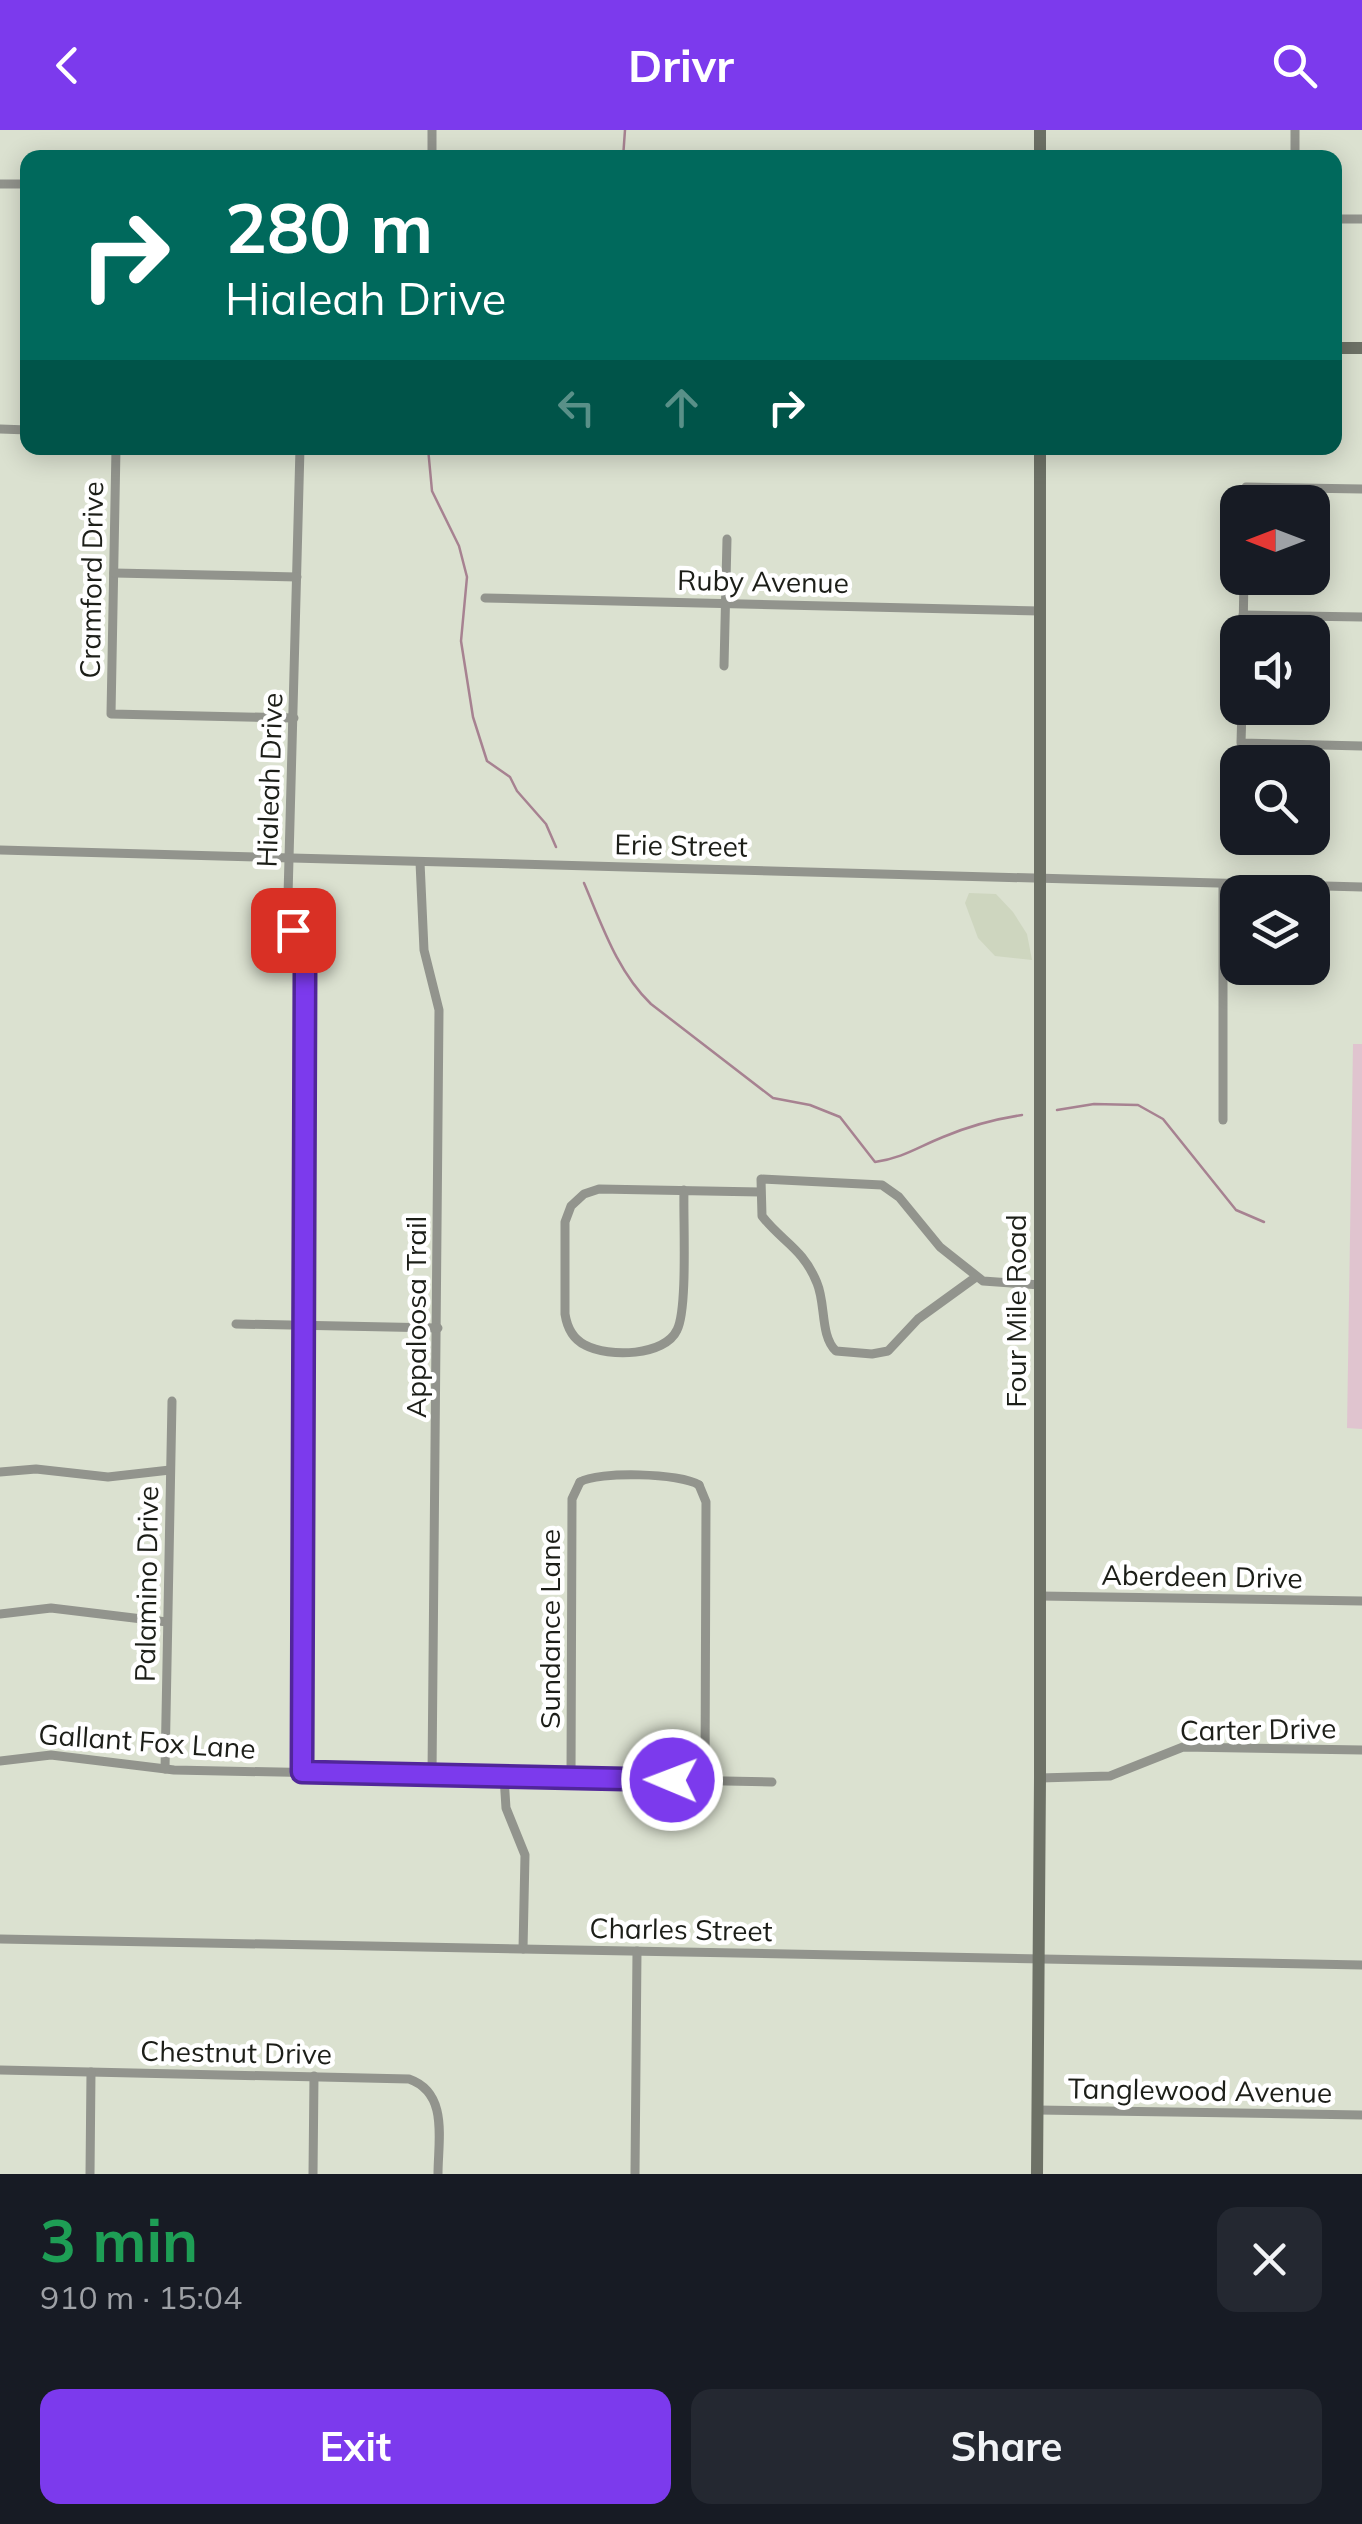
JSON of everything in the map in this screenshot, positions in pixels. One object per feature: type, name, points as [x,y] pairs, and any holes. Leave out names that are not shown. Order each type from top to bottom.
[{"type":"main road","name":"Four Mile Road","points":[[1037,2174],[1040,455]]},
{"type":"street","name":"Cramford Drive","points":[[116,455],[111,714],[294,718]]},
{"type":"street","name":"Hialeah Drive","points":[[300,455],[290,916],[305,968],[302,1772]]},
{"type":"street","points":[[1330,488],[1362,489]]},
{"type":"street","points":[[724,666],[727,539]]},
{"type":"street","points":[[114,573],[297,576]]},
{"type":"street","points":[[1244,595],[1244,615]]},
{"type":"street","name":"Ruby Avenue","points":[[484,598],[1040,610]]},
{"type":"street","points":[[1330,617],[1362,618]]},
{"type":"street","points":[[1242,725],[1241,744],[1362,746]]},
{"type":"street","name":"Erie Street","points":[[0,850],[1220,884]]},
{"type":"street","name":"Appaloosa Trail","points":[[420,862],[424,950],[439,1010],[432,1775]]},
{"type":"street","name":"Erie Street","points":[[1330,886],[1362,887]]},
{"type":"street","points":[[1223,985],[1223,1120]]},
{"type":"street","points":[[976,1276],[918,1319],[888,1351],[842,1354],[831,1347],[824,1305],[813,1273],[794,1246],[762,1216],[761,1179],[882,1185],[899,1197],[940,1247],[976,1276],[992,1284],[1040,1284]]},
{"type":"street","points":[[684,1190],[682,1314],[674,1336],[651,1351],[601,1350],[580,1342],[568,1326],[565,1314],[565,1222],[571,1206],[584,1194],[599,1188],[684,1190],[760,1192]]},
{"type":"street","points":[[236,1324],[438,1328]]},
{"type":"street","name":"Palamino Drive","points":[[164,1768],[172,1401]]},
{"type":"street","points":[[0,1472],[36,1469],[108,1477],[170,1470]]},
{"type":"street","points":[[571,1474],[580,1482],[590,1477],[614,1476],[683,1478],[699,1485],[706,1502],[705,1780]]},
{"type":"street","points":[[699,1485],[708,1476]]},
{"type":"street","name":"Sundance Lane","points":[[571,1778],[572,1500],[580,1482]]},
{"type":"street","name":"Aberdeen Drive","points":[[1040,1596],[1362,1601]]},
{"type":"street","points":[[0,1614],[51,1608],[167,1622]]},
{"type":"street","name":"Carter Drive","points":[[1040,1778],[1110,1776],[1183,1747],[1362,1750]]},
{"type":"street","name":"Gallant Fox Lane","points":[[0,1760],[51,1755],[164,1768],[772,1782]]},
{"type":"street","points":[[504,1777],[506,1808],[525,1855],[523,1949]]},
{"type":"street","name":"Charles Street","points":[[0,1938],[1362,1964]]},
{"type":"street","points":[[635,2174],[637,1951]]},
{"type":"street","name":"Chestnut Drive","points":[[0,2070],[400,2078],[418,2082],[436,2103],[438,2174]]},
{"type":"street","points":[[90,2174],[91,2072]]},
{"type":"street","points":[[313,2174],[314,2076]]},
{"type":"street","name":"Tanglewood Avenue","points":[[1038,2110],[1362,2115]]},
{"type":"shaded area","points":[[969,893],[996,894],[1013,912],[1027,934],[1032,960],[995,956],[978,938],[965,903]]},
{"type":"shaded area","points":[[1353,1044],[1362,1044],[1362,1429],[1347,1428]]},
{"type":"waterway","points":[[624,150],[625,130]]},
{"type":"waterway","points":[[429,455],[432,491],[459,546],[467,577],[461,641],[473,717],[487,761],[510,777],[546,824],[556,847]]},
{"type":"waterway","points":[[584,883],[620,962],[651,1004],[773,1098],[810,1105],[840,1117],[875,1162],[972,1126],[1022,1115]]},
{"type":"waterway","points":[[1057,1110],[1094,1104],[1138,1105],[1163,1119],[1236,1210],[1264,1222]]},
{"type":"route","points":[[293,930],[305,968],[302,1772],[672,1780]]}]
